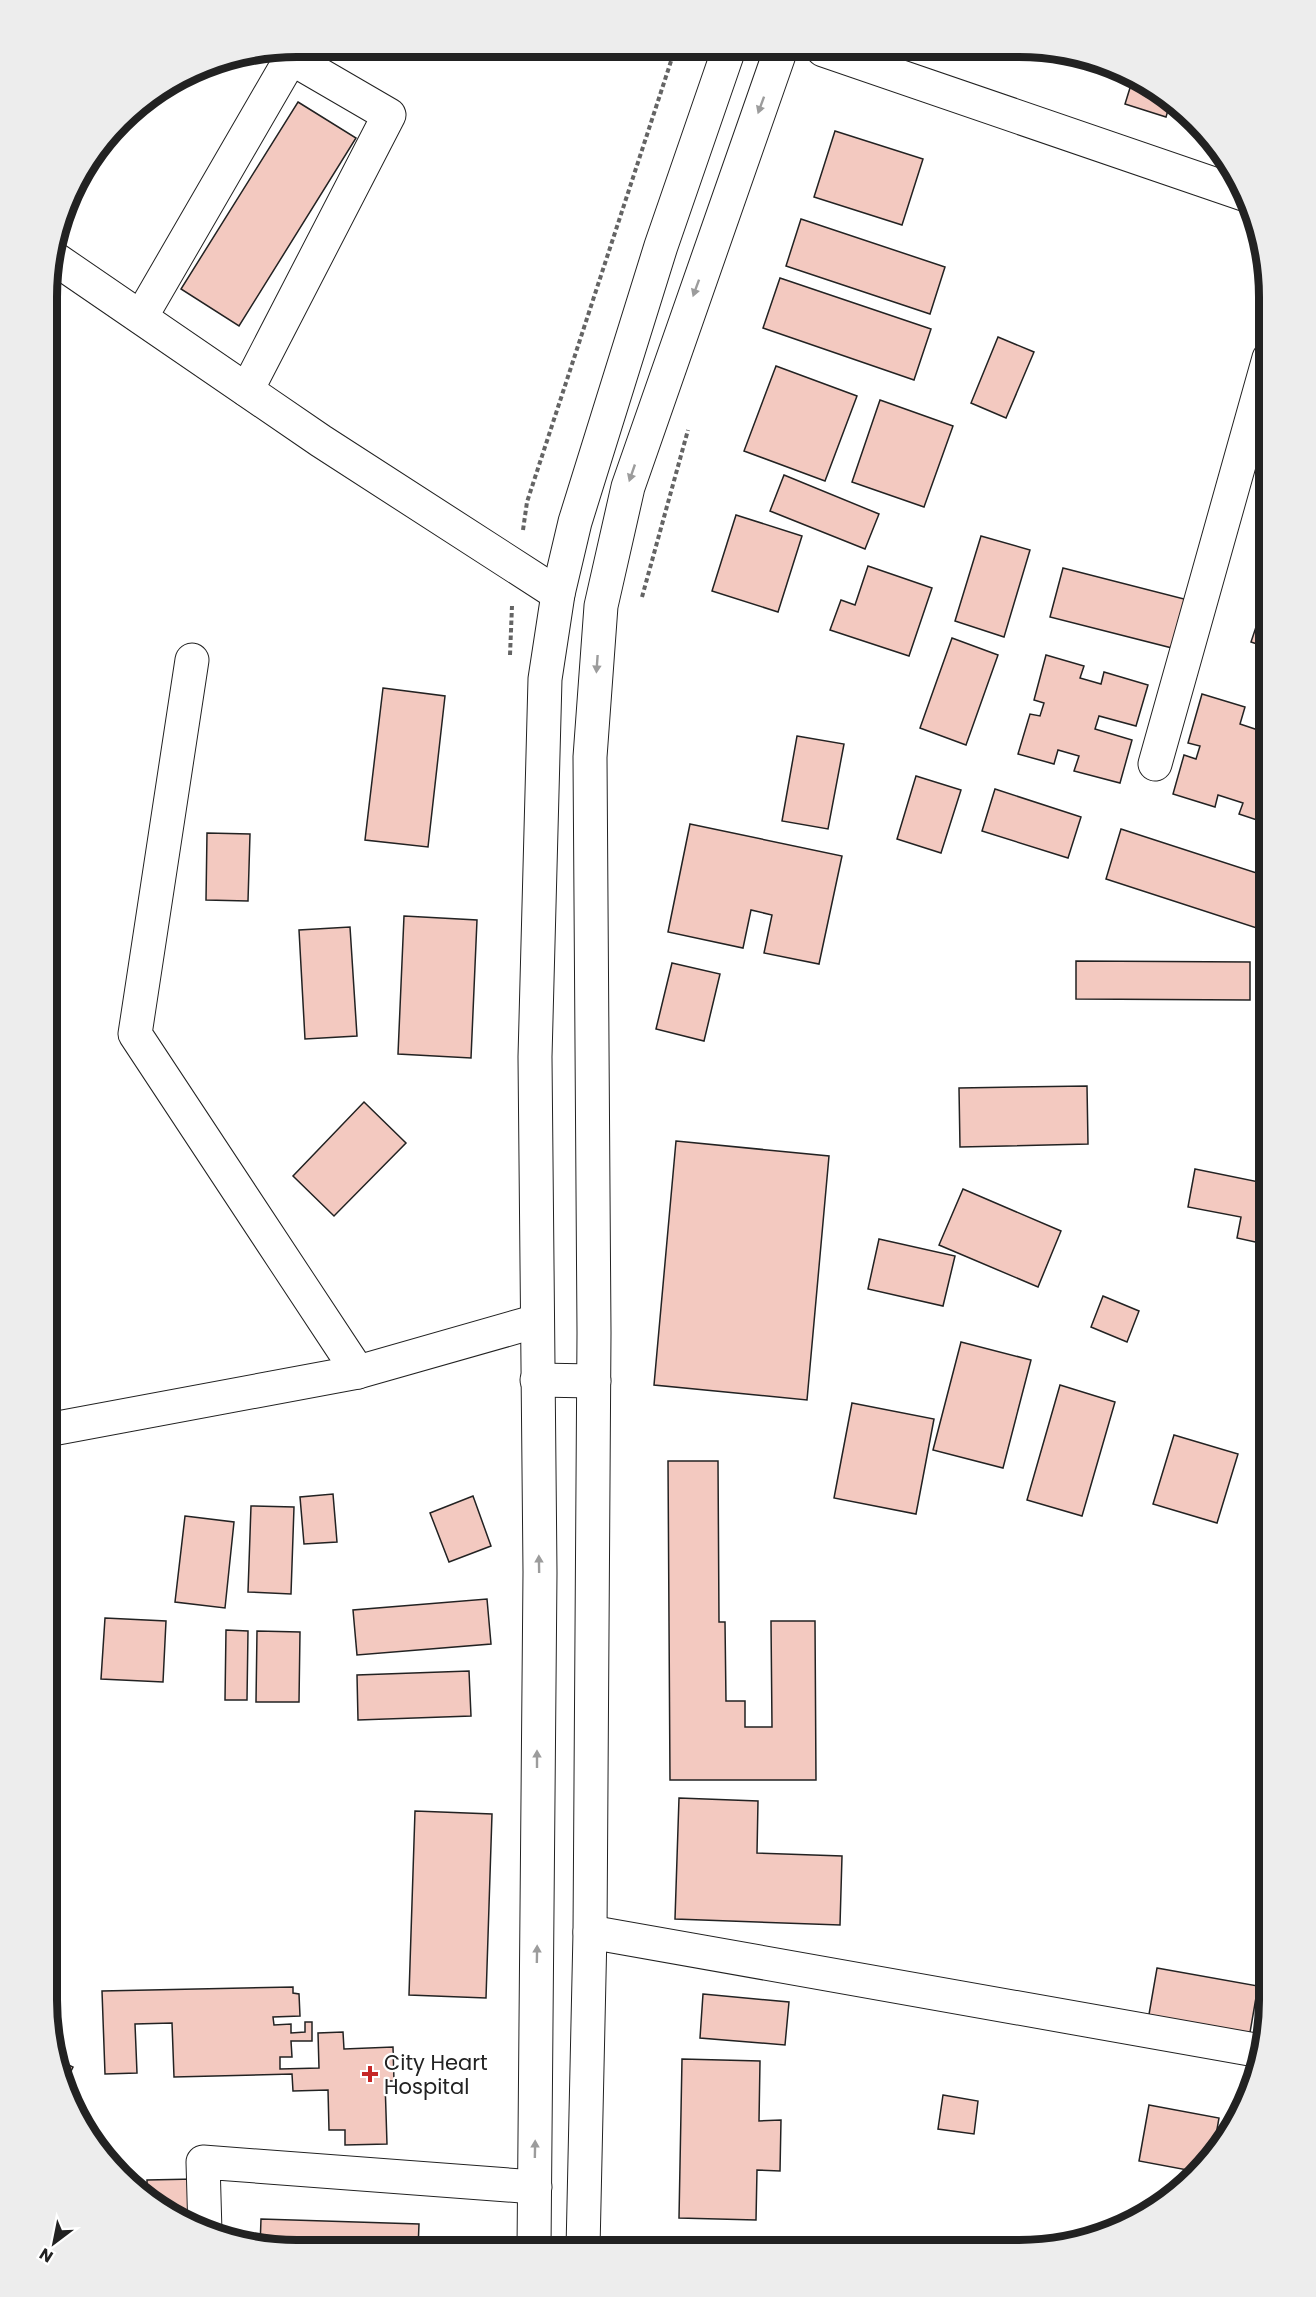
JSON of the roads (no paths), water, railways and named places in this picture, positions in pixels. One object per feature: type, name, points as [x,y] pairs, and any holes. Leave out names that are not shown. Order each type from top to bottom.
[{"type":"street","points":[[247,390],[389,116],[290,57]]},
{"type":"street","points":[[534,2240],[540,1572],[535,1057],[545,680],[558,594],[575,522],[661,246],[726,57]]},
{"type":"street","points":[[583,2240],[590,1932],[594,1381],[590,757],[601,606],[628,486],[779,57]]},
{"type":"street","points":[[843,57],[1234,191]]},
{"type":"street","points":[[141,317],[282,58]]},
{"type":"street","points":[[60,262],[247,390],[558,594]]},
{"type":"street","points":[[1155,764],[1259,394]]},
{"type":"street","points":[[192,660],[135,1034],[358,1372]]},
{"type":"street","points":[[57,1428],[358,1372],[537,1321]]},
{"type":"street","points":[[537,1380],[594,1381]]},
{"type":"street","points":[[590,1932],[1253,2050]]},
{"type":"street","points":[[205,2222],[203,2162],[535,2187]]},
{"type":"place","name":"City Heart Hospital","points":[[370,2074]]}]
